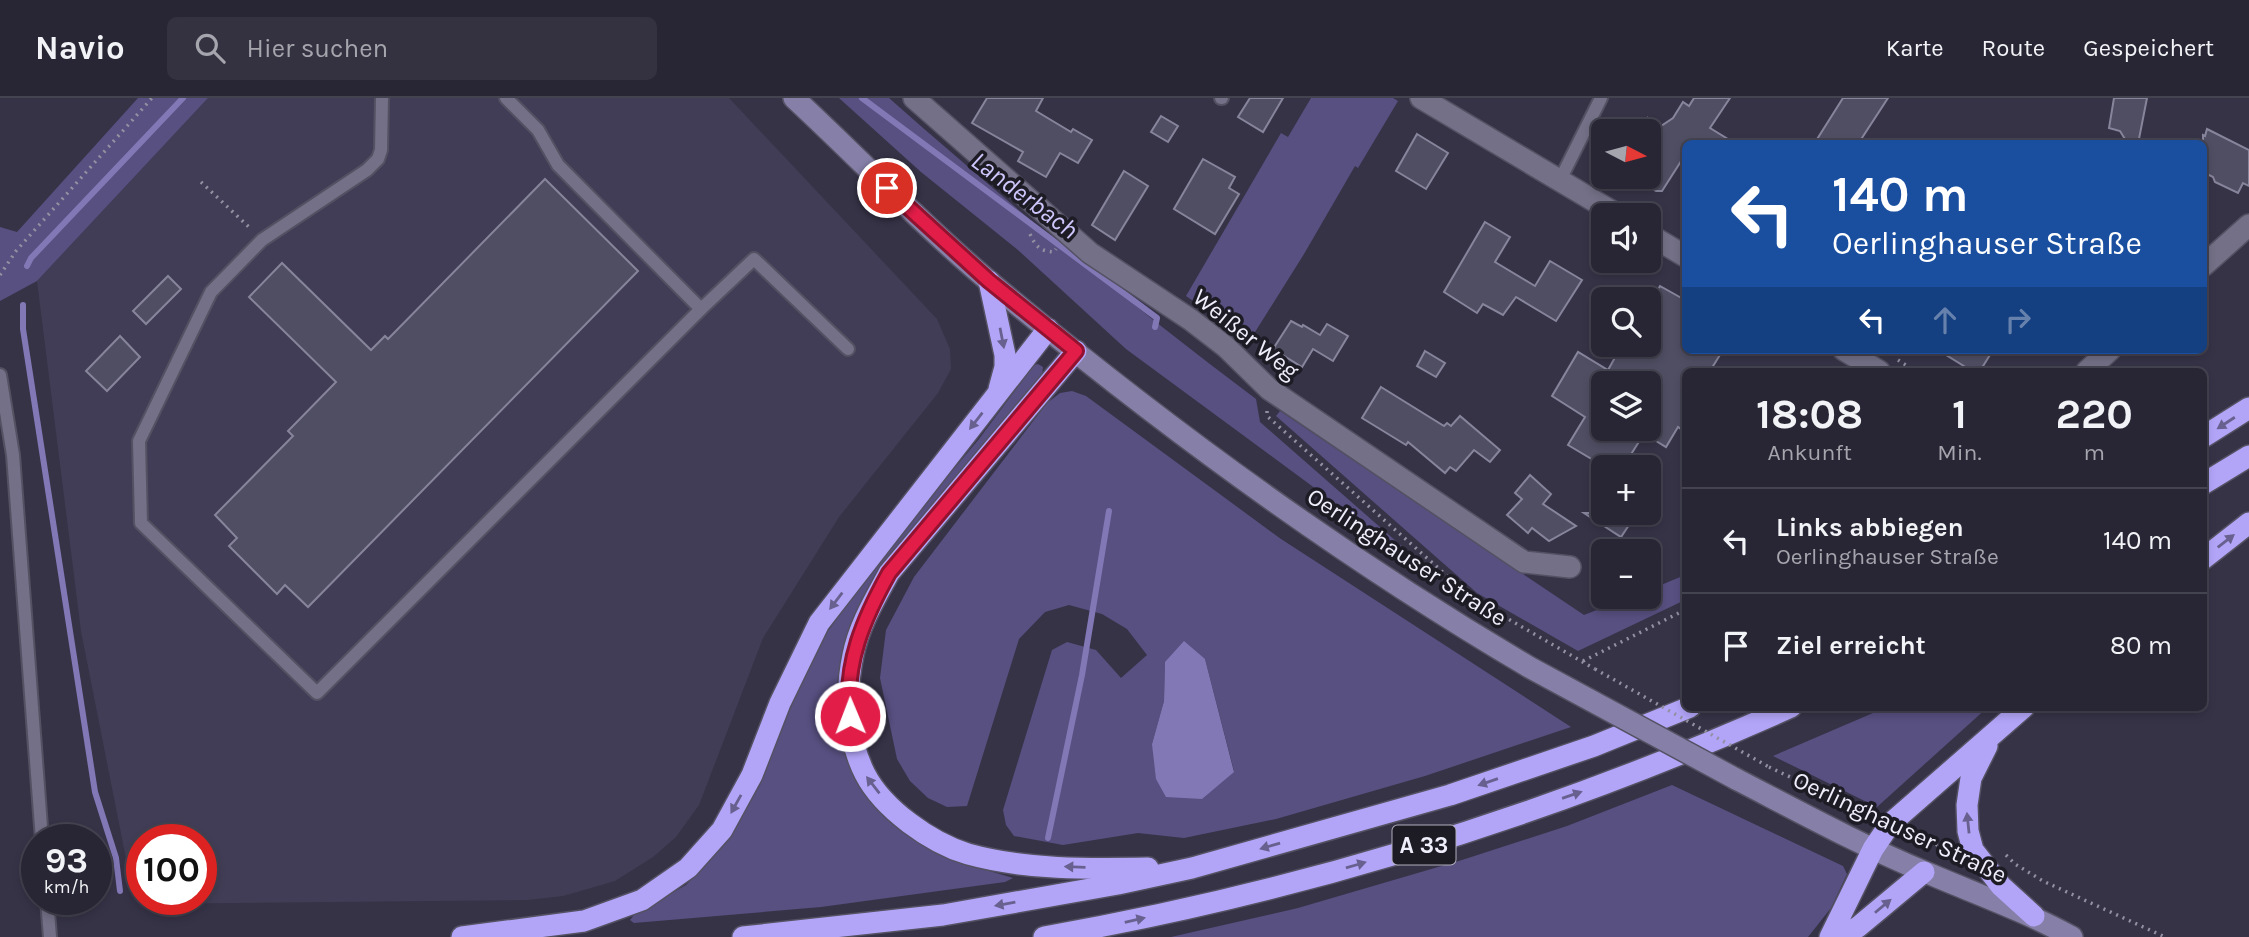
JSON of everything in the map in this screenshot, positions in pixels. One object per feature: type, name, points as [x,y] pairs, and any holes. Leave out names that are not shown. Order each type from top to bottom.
[{"type":"highway","points":[[989,281],[1005,355],[1005,368],[997,395]]},
{"type":"highway","points":[[462,937],[584,921],[642,901],[688,868],[722,830],[752,775],[780,703],[819,623],[1048,329]]},
{"type":"highway","points":[[1076,351],[889,573],[867,612],[853,653],[848,695],[852,736],[865,775],[893,810],[926,835],[965,853],[1010,864],[1113,869],[1192,868]]},
{"type":"highway","points":[[2207,434],[2249,408]]},
{"type":"highway","points":[[2207,482],[2249,456]]},
{"type":"highway","points":[[2207,556],[2249,523]]},
{"type":"highway","name":"A 33","points":[[743,937],[943,915],[1192,868],[1450,795],[1594,746],[1682,710]]},
{"type":"highway","name":"A 33","points":[[1044,937],[1116,924],[1291,884],[1462,834],[1637,772],[1782,711]]},
{"type":"highway","points":[[1830,937],[1873,849],[1890,824],[2020,711]]},
{"type":"highway","points":[[1990,738],[1971,778],[1967,805],[1968,831],[1973,850],[1986,867],[2001,886],[2034,916]]},
{"type":"highway","points":[[1840,937],[1858,927],[1924,872]]},
{"type":"main road","name":"Oerlinghauser Straße","points":[[794,98],[904,204],[989,281],[1048,329],[1185,436],[1345,551],[1430,608],[1529,667],[1736,779],[1873,849],[2034,916],[2073,937]]},
{"type":"street","name":"Weißer Weg","points":[[914,98],[1090,253],[1191,320],[1226,347],[1269,390],[1524,562],[1570,567]]},
{"type":"street","points":[[1421,98],[1598,203]]},
{"type":"street","points":[[2207,262],[2249,225]]},
{"type":"street","points":[[1661,242],[1682,254]]},
{"type":"street","points":[[1851,354],[1874,368]]},
{"type":"street","points":[[2090,368],[2106,354]]},
{"type":"lane","points":[[383,98],[382,150],[378,159],[367,170],[262,240],[211,292],[139,441],[141,523],[317,693],[754,259],[848,349]]},
{"type":"lane","points":[[506,98],[538,130],[558,165],[701,309]]},
{"type":"lane","points":[[1560,180],[1601,98]]},
{"type":"lane","points":[[0,375],[13,455],[41,824]]},
{"type":"lane","points":[[48,915],[50,937]]},
{"type":"path","points":[[0,275],[16,251],[152,98]]},
{"type":"path","points":[[201,182],[262,240]]},
{"type":"path","points":[[1030,234],[1035,246],[1045,251],[1055,252],[1058,247]]},
{"type":"path","points":[[1267,416],[1472,598],[1769,767]]},
{"type":"path","points":[[1583,662],[1682,612]]},
{"type":"shaded area","points":[[138,98],[208,98],[37,281],[0,301],[0,227],[17,232]]},
{"type":"shaded area","points":[[208,98],[729,98],[937,319],[950,349],[951,369],[938,393],[839,517],[763,638],[699,805],[676,837],[653,857],[615,881],[563,896],[527,900],[217,903],[217,824],[126,824],[126,859],[81,631],[37,281]]},
{"type":"shaded area","points":[[839,98],[889,98],[1070,252],[1256,399],[1260,422],[1413,556],[1411,559],[1126,349],[1018,250],[921,172]]},
{"type":"shaded area","points":[[1311,98],[1393,98],[1398,101],[1358,168],[1355,166],[1250,340],[1186,296],[1281,133],[1288,137]]},
{"type":"shaded area","points":[[1034,365],[1043,367],[1042,375],[901,541],[873,581],[850,625],[838,676],[839,719],[880,809],[920,844],[963,863],[1013,878],[1005,882],[821,907],[634,923],[630,920],[634,915],[686,885],[727,842],[760,785],[796,694],[828,631],[900,533],[979,439]]},
{"type":"shaded area","points":[[1072,391],[1086,396],[1281,539],[1571,727],[1425,776],[1276,819],[1184,838],[1138,833],[1063,845],[1014,836],[1006,825],[1003,810],[1052,650],[1067,642],[1096,650],[1121,678],[1147,655],[1127,629],[1102,614],[1069,605],[1045,612],[1019,639],[967,806],[947,807],[928,798],[910,781],[897,759],[880,678],[886,630],[914,577],[1047,403],[1060,393]],"holes":[[[1205,659],[1234,771],[1152,744],[1164,701],[1165,662]]]},
{"type":"shaded area","points":[[1280,411],[1584,615],[1599,609],[1661,609],[1661,585],[1682,576],[1682,601],[1578,651],[1477,593],[1276,416]]},
{"type":"shaded area","points":[[1184,641],[1205,659],[1234,772],[1202,799],[1166,797],[1156,779],[1152,744],[1164,701],[1165,662]]},
{"type":"shaded area","points":[[1878,711],[1984,711],[1877,807],[1773,756]]},
{"type":"shaded area","points":[[1672,785],[1843,866],[1847,874],[1831,908],[1808,937],[1171,937],[1298,908],[1462,860],[1567,826]]},
{"type":"building","points":[[987,98],[1043,98],[1036,111],[1071,132],[1073,129],[1092,140],[1078,163],[1060,153],[1046,177],[1018,161],[1023,152],[972,123]]},
{"type":"building","points":[[1250,98],[1283,98],[1263,132],[1238,117]]},
{"type":"building","points":[[1694,98],[1730,98],[1710,128],[1730,140],[1682,140],[1682,160],[1662,191],[1656,191],[1653,189],[1661,189],[1661,126],[1673,118],[1683,102],[1689,106]]},
{"type":"building","points":[[1843,98],[1888,98],[1861,140],[1817,140]]},
{"type":"building","points":[[2114,98],[2147,98],[2139,140],[2126,140],[2120,131],[2109,128]]},
{"type":"building","points":[[1161,116],[1178,126],[1168,142],[1151,132]]},
{"type":"building","points":[[2207,129],[2249,150],[2249,186],[2243,183],[2238,193],[2215,182],[2213,177],[2207,174],[2207,140],[2203,140],[2203,135],[2205,136]]},
{"type":"building","points":[[1417,134],[1448,153],[1426,189],[1396,171]]},
{"type":"building","points":[[1203,159],[1235,177],[1229,188],[1239,194],[1215,234],[1174,209]]},
{"type":"building","points":[[1124,171],[1148,186],[1115,240],[1092,225]]},
{"type":"building","points":[[545,179],[638,271],[308,607],[285,585],[277,594],[229,546],[237,538],[215,515],[293,436],[288,431],[336,382],[249,297],[282,263],[371,350],[385,336],[388,339]]},
{"type":"building","points":[[1485,222],[1510,237],[1495,262],[1535,286],[1550,261],[1582,280],[1556,321],[1516,297],[1503,315],[1483,304],[1477,313],[1444,292]]},
{"type":"building","points":[[168,276],[181,289],[146,324],[133,311]]},
{"type":"building","points":[[1660,286],[1682,298],[1682,354],[1721,354],[1712,368],[1682,368],[1682,430],[1678,427],[1666,447],[1656,441],[1661,441],[1661,371],[1591,371],[1591,441],[1639,441],[1631,455],[1591,455],[1591,459],[1568,445],[1585,417],[1552,396],[1578,352],[1608,370],[1615,357],[1661,357]]},
{"type":"building","points":[[1291,321],[1320,335],[1327,324],[1348,336],[1333,361],[1313,349],[1302,367],[1273,349]]},
{"type":"building","points":[[120,336],[140,357],[107,391],[86,371]]},
{"type":"building","points":[[1425,351],[1445,363],[1436,377],[1417,366]]},
{"type":"building","points":[[1944,354],[1991,354],[1982,368],[1967,368]]},
{"type":"building","points":[[1381,387],[1444,426],[1447,423],[1451,426],[1460,416],[1500,450],[1490,462],[1474,450],[1456,471],[1450,467],[1445,473],[1408,442],[1406,445],[1362,418]]},
{"type":"building","points":[[1530,475],[1551,494],[1543,504],[1576,526],[1549,541],[1532,528],[1528,533],[1507,515],[1522,499],[1515,493]]},
{"type":"building","points":[[1602,525],[1629,525],[1621,537]]},
{"type":"waterway","points":[[27,266],[31,258],[183,98]]},
{"type":"waterway","name":"Landerbach","points":[[862,98],[1157,318],[1155,327]]},
{"type":"waterway","points":[[23,305],[23,329],[95,792],[116,858],[120,891]]},
{"type":"waterway","name":"Landerbach","points":[[1048,838],[1082,675],[1109,511]]},
{"type":"route","points":[[850,716],[848,695],[853,653],[867,612],[889,573],[1076,351],[989,281],[887,188]]}]
